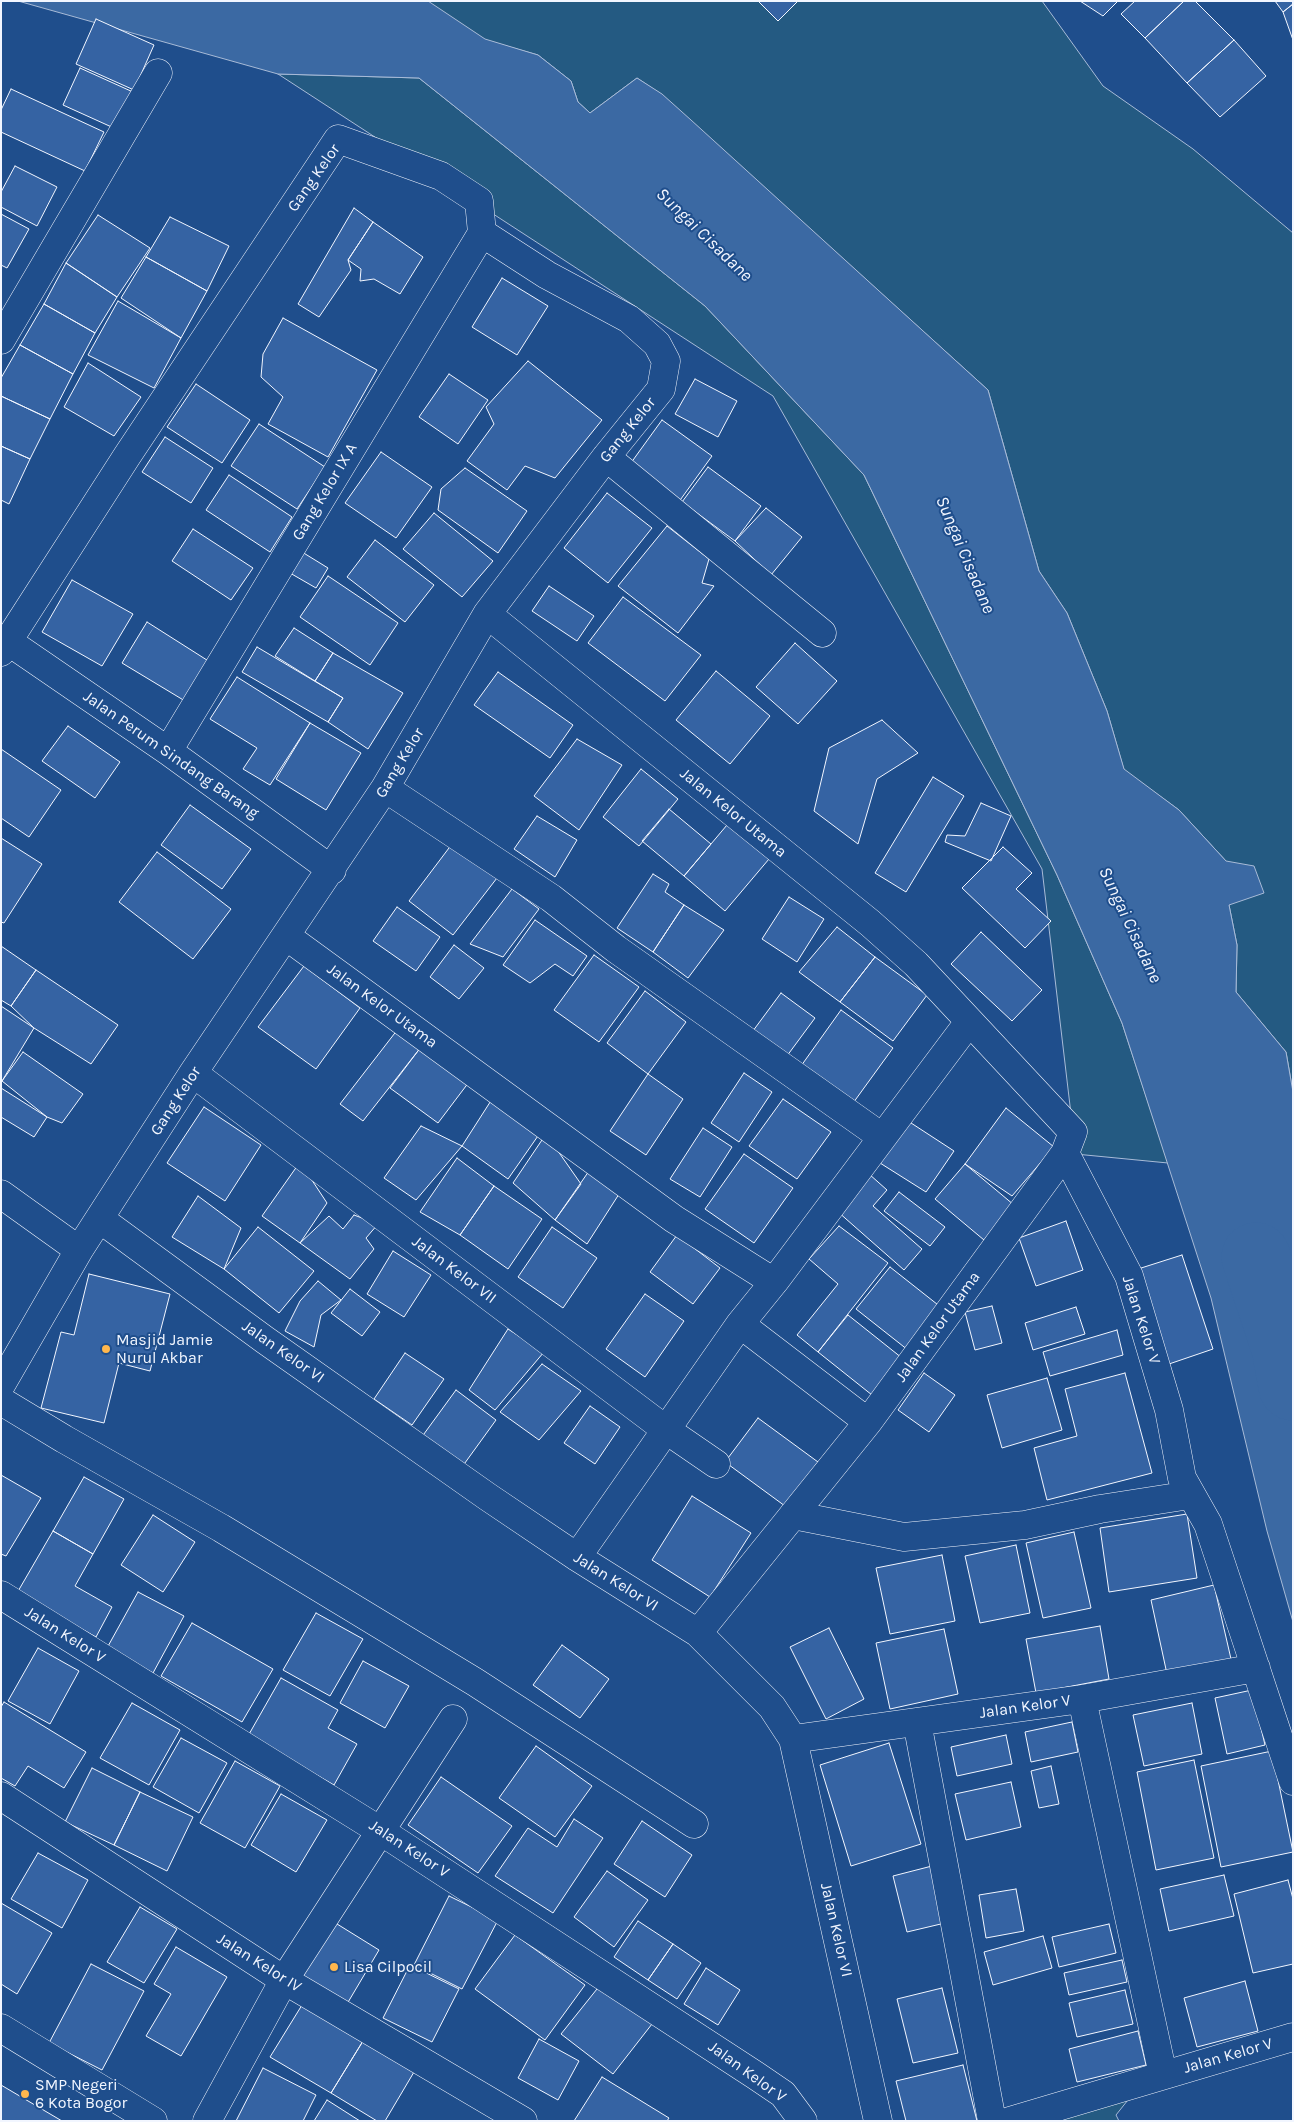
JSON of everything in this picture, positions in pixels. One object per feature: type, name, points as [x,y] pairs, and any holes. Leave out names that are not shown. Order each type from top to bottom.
[{"type":"street","points":[[1,340],[158,73]]},
{"type":"street","name":"Gang Kelor","points":[[1,1385],[79,1250],[193,1073],[332,870],[385,788],[487,614],[606,457],[661,389],[666,361],[657,344],[629,319],[547,275],[482,233],[479,201],[441,176],[338,139],[8,632]]},
{"type":"street","name":"Gang Kelor IX A","points":[[168,751],[482,233]]},
{"type":"street","points":[[606,457],[822,632]]},
{"type":"street","name":"Jalan Kelor Utama","points":[[487,614],[870,924],[916,964],[1073,1132],[1065,1153],[868,1422],[698,1633]]},
{"type":"street","name":"Jalan Perum Sindang Barang","points":[[8,632],[332,870]]},
{"type":"street","points":[[385,788],[550,898],[616,949],[882,1137]]},
{"type":"street","name":"Jalan Kelor Utama","points":[[286,936],[674,1219],[774,1282]]},
{"type":"street","points":[[577,1558],[665,1429],[740,1324],[774,1282],[969,1022]]},
{"type":"street","name":"Jalan Kelor VII","points":[[193,1073],[665,1429],[716,1464]]},
{"type":"street","name":"Jalan Kelor V","points":[[1065,1153],[1129,1276],[1168,1410],[1182,1478],[1190,1496],[1208,1524],[1256,1668],[1284,1722],[1293,1781]]},
{"type":"street","points":[[1,1194],[79,1250]]},
{"type":"street","name":"Jalan Kelor VI","points":[[100,1219],[265,1340],[488,1498],[577,1558],[698,1633],[772,1707],[793,1739],[878,2121]]},
{"type":"street","points":[[740,1324],[868,1422]]},
{"type":"street","points":[[1,1401],[221,1528],[467,1677],[694,1824]]},
{"type":"street","points":[[793,1516],[904,1537],[1025,1525],[1100,1509],[1190,1496]]},
{"type":"street","name":"Jalan Kelor V","points":[[1,1595],[379,1830],[755,2075],[783,2094],[803,2121]]},
{"type":"street","name":"Jalan Kelor V","points":[[793,1739],[1082,1698],[1256,1668]]},
{"type":"street","points":[[1082,1698],[1163,2075]]},
{"type":"street","points":[[208,2121],[284,1980],[379,1830],[454,1719]]},
{"type":"street","points":[[917,1722],[992,2121]]},
{"type":"street","name":"Jalan Kelor IV","points":[[1,1796],[284,1980],[523,2121]]},
{"type":"street","points":[[1,2028],[153,2121]]},
{"type":"street","name":"Jalan Kelor V","points":[[1010,2121],[1293,2037]]},
{"type":"shaded area","points":[[425,1],[1042,1],[1103,86],[1193,149],[1293,233],[1293,1092],[1286,1052],[1236,992],[1237,945],[1229,905],[1226,861],[1179,810],[1124,770],[1107,711],[1067,613],[1039,571],[988,390],[661,94],[637,78],[590,113],[578,102],[571,81],[538,55],[485,40]]},
{"type":"shaded area","points":[[278,74],[419,78],[705,306],[864,475],[1057,875],[1122,1023],[1168,1163],[1065,1153],[1073,1131],[1042,869],[773,396]]},
{"type":"shaded area","points":[[1143,2081],[1116,2115],[1119,2121],[1010,2121]]},
{"type":"water","points":[[18,1],[428,1],[485,39],[538,55],[571,81],[578,102],[590,113],[637,78],[662,94],[988,390],[1039,571],[1067,613],[1107,711],[1124,769],[1179,810],[1226,861],[1254,866],[1264,893],[1229,905],[1237,945],[1236,992],[1286,1052],[1293,1092],[1293,1622],[1267,1531],[1211,1298],[1122,1023],[1057,875],[864,475],[705,306],[419,78],[278,74]]},
{"type":"building","points":[[758,1],[798,1],[778,21]]},
{"type":"building","points":[[1080,1],[1118,1],[1103,16]]},
{"type":"building","points":[[1135,1],[1184,1],[1145,38],[1121,14]]},
{"type":"building","points":[[1184,1],[1195,1],[1234,40],[1187,83],[1145,38]]},
{"type":"building","points":[[1275,1],[1293,1],[1293,4],[1283,12]]},
{"type":"building","points":[[1293,4],[1293,40],[1283,12]]},
{"type":"building","points":[[96,19],[154,45],[134,90],[76,64]]},
{"type":"building","points":[[1234,40],[1266,76],[1220,117],[1187,83]]},
{"type":"building","points":[[80,68],[133,92],[116,129],[63,105]]},
{"type":"building","points":[[11,89],[104,132],[85,171],[1,132],[1,110]]},
{"type":"building","points":[[15,166],[57,187],[37,226],[1,207],[1,192]]},
{"type":"building","points":[[354,208],[373,222],[348,260],[351,270],[319,317],[298,304]]},
{"type":"building","points":[[1,214],[29,229],[7,268],[1,265]]},
{"type":"building","points":[[98,215],[150,248],[117,297],[66,263]]},
{"type":"building","points":[[170,217],[229,246],[207,291],[146,257]]},
{"type":"building","points":[[373,222],[423,257],[400,294],[374,279],[360,281],[361,269],[348,260]]},
{"type":"building","points":[[146,257],[207,291],[181,338],[121,298]]},
{"type":"building","points":[[66,263],[117,297],[95,333],[44,304]]},
{"type":"building","points":[[502,278],[548,306],[517,355],[472,327]]},
{"type":"building","points":[[118,301],[181,338],[154,388],[88,355]]},
{"type":"building","points":[[44,304],[95,333],[73,374],[20,345]]},
{"type":"building","points":[[283,318],[377,370],[328,457],[268,424],[283,397],[261,377],[263,354]]},
{"type":"building","points":[[20,345],[73,374],[50,419],[1,396],[1,378]]},
{"type":"building","points":[[528,361],[602,420],[555,478],[525,466],[507,490],[467,461],[494,424],[486,407]]},
{"type":"building","points":[[88,363],[141,397],[114,436],[64,407]]},
{"type":"building","points":[[449,374],[488,400],[458,444],[419,417]]},
{"type":"building","points":[[695,379],[737,401],[718,437],[675,414]]},
{"type":"building","points":[[196,384],[250,420],[222,463],[167,427]]},
{"type":"building","points":[[1,396],[50,419],[30,459],[1,446]]},
{"type":"building","points":[[662,420],[712,456],[678,503],[628,467]]},
{"type":"building","points":[[259,424],[325,467],[297,509],[231,466]]},
{"type":"building","points":[[165,437],[213,468],[191,503],[142,472]]},
{"type":"building","points":[[1,446],[30,459],[9,504],[1,500]]},
{"type":"building","points":[[381,452],[432,487],[396,538],[345,503]]},
{"type":"building","points":[[708,467],[761,506],[735,541],[682,502]]},
{"type":"building","points":[[465,468],[527,511],[498,553],[438,510],[441,489]]},
{"type":"building","points":[[229,475],[292,517],[270,552],[206,510]]},
{"type":"building","points":[[607,493],[652,528],[608,583],[564,548]]},
{"type":"building","points":[[766,508],[802,537],[771,575],[735,541]]},
{"type":"building","points":[[434,513],[493,561],[462,597],[403,549]]},
{"type":"building","points":[[667,526],[709,559],[702,583],[714,586],[678,633],[618,586]]},
{"type":"building","points":[[193,529],[253,568],[231,600],[172,561]]},
{"type":"building","points":[[375,540],[434,585],[405,622],[347,577]]},
{"type":"building","points":[[302,552],[328,568],[316,588],[290,573]]},
{"type":"building","points":[[328,576],[398,623],[370,665],[300,617]]},
{"type":"building","points":[[72,580],[133,614],[102,666],[42,632]]},
{"type":"building","points":[[549,586],[594,616],[577,641],[532,611]]},
{"type":"building","points":[[623,597],[701,655],[665,701],[588,643]]},
{"type":"building","points":[[147,622],[210,662],[185,701],[122,663]]},
{"type":"building","points":[[294,628],[333,653],[315,681],[275,656]]},
{"type":"building","points":[[795,643],[837,681],[798,724],[756,687]]},
{"type":"building","points":[[257,647],[343,698],[328,722],[242,672]]},
{"type":"building","points":[[333,653],[403,693],[368,749],[328,722],[343,698],[315,681]]},
{"type":"building","points":[[716,671],[770,716],[730,764],[676,720]]},
{"type":"building","points":[[498,672],[573,725],[550,758],[474,705]]},
{"type":"building","points":[[237,677],[310,723],[270,785],[243,769],[257,748],[210,719]]},
{"type":"building","points":[[882,720],[918,753],[877,779],[858,844],[814,811],[829,748]]},
{"type":"building","points":[[310,723],[361,753],[326,810],[276,779]]},
{"type":"building","points":[[68,726],[120,762],[95,798],[42,761]]},
{"type":"building","points":[[577,739],[622,765],[579,830],[534,796]]},
{"type":"building","points":[[1,749],[61,790],[29,837],[1,818]]},
{"type":"building","points":[[641,769],[678,799],[639,846],[603,817]]},
{"type":"building","points":[[933,777],[964,796],[906,892],[875,873]]},
{"type":"building","points":[[981,803],[1011,816],[991,861],[945,842],[947,835],[965,836]]},
{"type":"building","points":[[190,805],[251,849],[222,889],[161,845]]},
{"type":"building","points":[[669,809],[711,844],[684,876],[642,841]]},
{"type":"building","points":[[537,816],[577,840],[555,877],[514,849]]},
{"type":"building","points":[[727,825],[769,859],[725,911],[684,876]]},
{"type":"building","points":[[1,838],[42,864],[4,923],[1,922]]},
{"type":"building","points":[[452,844],[497,878],[453,935],[409,901]]},
{"type":"building","points":[[1003,847],[1032,873],[1016,889],[1051,921],[1025,948],[962,888]]},
{"type":"building","points":[[157,852],[231,909],[193,959],[119,902]]},
{"type":"building","points":[[653,874],[669,884],[665,892],[684,905],[653,952],[617,928]]},
{"type":"building","points":[[512,889],[539,909],[503,957],[470,944]]},
{"type":"building","points":[[789,897],[824,919],[797,962],[762,939]]},
{"type":"building","points":[[684,905],[724,930],[688,978],[653,952]]},
{"type":"building","points":[[397,907],[440,937],[416,971],[373,941]]},
{"type":"building","points":[[535,920],[587,956],[573,976],[555,964],[530,983],[503,965]]},
{"type":"building","points":[[837,927],[875,957],[840,1002],[799,972]]},
{"type":"building","points":[[981,932],[1042,990],[1012,1021],[951,964]]},
{"type":"building","points":[[454,945],[484,968],[459,999],[430,977]]},
{"type":"building","points":[[1,946],[36,970],[11,1006],[1,1000]]},
{"type":"building","points":[[594,955],[639,987],[599,1042],[554,1010]]},
{"type":"building","points":[[875,957],[927,995],[893,1041],[840,1002]]},
{"type":"building","points":[[304,966],[360,1008],[316,1069],[258,1027]]},
{"type":"building","points":[[36,970],[118,1025],[91,1064],[34,1028],[11,1006]]},
{"type":"building","points":[[645,991],[686,1022],[648,1074],[607,1043]]},
{"type":"building","points":[[781,993],[815,1018],[781,1064],[747,1039]]},
{"type":"building","points":[[1,1006],[34,1028],[2,1081],[1,1081]]},
{"type":"building","points":[[841,1010],[893,1048],[848,1110],[796,1073]]},
{"type":"building","points":[[398,1029],[421,1047],[363,1121],[340,1104]]},
{"type":"building","points":[[421,1047],[469,1082],[438,1123],[390,1088]]},
{"type":"building","points":[[23,1052],[83,1094],[62,1123],[47,1117],[2,1081]]},
{"type":"building","points":[[744,1073],[772,1092],[739,1142],[711,1123]]},
{"type":"building","points":[[648,1074],[683,1099],[646,1155],[610,1131]]},
{"type":"building","points":[[1,1088],[47,1117],[34,1137],[1,1117]]},
{"type":"building","points":[[494,1096],[540,1133],[508,1179],[462,1146]]},
{"type":"building","points":[[783,1099],[831,1132],[797,1179],[749,1146]]},
{"type":"building","points":[[204,1107],[261,1145],[225,1201],[167,1163]]},
{"type":"building","points":[[1006,1108],[1054,1147],[1012,1196],[965,1164]]},
{"type":"building","points":[[908,1121],[954,1151],[926,1192],[880,1163]]},
{"type":"building","points":[[421,1126],[462,1146],[416,1200],[384,1178]]},
{"type":"building","points":[[703,1128],[732,1147],[700,1197],[670,1179]]},
{"type":"building","points":[[546,1134],[581,1184],[555,1220],[513,1183]]},
{"type":"building","points":[[744,1154],[793,1188],[754,1243],[705,1209]]},
{"type":"building","points":[[457,1158],[494,1186],[460,1235],[420,1212]]},
{"type":"building","points":[[300,1162],[327,1203],[300,1243],[262,1216]]},
{"type":"building","points":[[965,1164],[1014,1205],[984,1240],[935,1199]]},
{"type":"building","points":[[589,1171],[621,1191],[587,1244],[555,1220]]},
{"type":"building","points":[[869,1174],[887,1190],[873,1206],[922,1249],[904,1270],[837,1211]]},
{"type":"building","points":[[494,1186],[542,1219],[508,1269],[460,1235]]},
{"type":"building","points":[[899,1192],[945,1227],[930,1246],[884,1211]]},
{"type":"building","points":[[198,1196],[241,1228],[224,1269],[172,1237]]},
{"type":"building","points":[[354,1215],[378,1224],[366,1238],[374,1249],[350,1279],[300,1243],[329,1216],[343,1229]]},
{"type":"building","points":[[1066,1221],[1083,1270],[1036,1286],[1019,1238]]},
{"type":"building","points":[[839,1226],[888,1263],[818,1352],[797,1335],[838,1284],[809,1259]]},
{"type":"building","points":[[258,1227],[314,1271],[279,1313],[224,1269]]},
{"type":"building","points":[[552,1227],[597,1258],[563,1308],[518,1277]]},
{"type":"building","points":[[677,1235],[720,1268],[693,1304],[650,1272]]},
{"type":"building","points":[[393,1251],[431,1275],[404,1317],[367,1294]]},
{"type":"building","points":[[1182,1255],[1213,1349],[1169,1364],[1138,1269]]},
{"type":"building","points":[[890,1267],[947,1312],[913,1354],[856,1309]]},
{"type":"building","name":"Masjid Jamie Nurul Akbar","points":[[89,1274],[170,1294],[150,1371],[119,1363],[104,1423],[41,1408],[61,1332],[74,1335]]},
{"type":"building","points":[[318,1281],[341,1300],[321,1315],[314,1347],[285,1331],[300,1301]]},
{"type":"building","points":[[350,1289],[380,1312],[362,1336],[331,1313]]},
{"type":"building","points":[[645,1294],[684,1321],[645,1377],[606,1349]]},
{"type":"building","points":[[992,1306],[1002,1343],[975,1350],[965,1312]]},
{"type":"building","points":[[1076,1307],[1085,1334],[1033,1350],[1025,1323]]},
{"type":"building","points":[[848,1315],[902,1358],[872,1395],[818,1352]]},
{"type":"building","points":[[508,1329],[544,1352],[495,1410],[469,1390]]},
{"type":"building","points":[[1117,1330],[1123,1355],[1050,1376],[1043,1352]]},
{"type":"building","points":[[405,1353],[444,1379],[412,1425],[374,1399]]},
{"type":"building","points":[[542,1364],[581,1391],[539,1440],[500,1412]]},
{"type":"building","points":[[924,1373],[955,1395],[929,1432],[898,1410]]},
{"type":"building","points":[[1125,1373],[1152,1473],[1047,1500],[1034,1448],[1077,1436],[1065,1389]]},
{"type":"building","points":[[1047,1378],[1062,1430],[1002,1448],[987,1395]]},
{"type":"building","points":[[456,1390],[496,1420],[462,1467],[421,1438]]},
{"type":"building","points":[[590,1406],[620,1427],[595,1464],[564,1443]]},
{"type":"building","points":[[758,1418],[818,1462],[785,1506],[725,1462]]},
{"type":"building","points":[[1,1475],[41,1498],[6,1556],[1,1554]]},
{"type":"building","points":[[84,1477],[124,1499],[93,1554],[53,1531]]},
{"type":"building","points":[[692,1496],[751,1533],[710,1597],[652,1560]]},
{"type":"building","points":[[1187,1514],[1197,1578],[1109,1592],[1100,1528]]},
{"type":"building","points":[[153,1515],[195,1542],[163,1592],[121,1565]]},
{"type":"building","points":[[53,1531],[93,1554],[75,1586],[112,1607],[96,1637],[17,1593]]},
{"type":"building","points":[[1074,1532],[1091,1608],[1043,1618],[1026,1543]]},
{"type":"building","points":[[1016,1545],[1030,1613],[980,1623],[965,1556]]},
{"type":"building","points":[[942,1555],[955,1621],[890,1634],[876,1568]]},
{"type":"building","points":[[1214,1585],[1231,1659],[1167,1674],[1151,1600]]},
{"type":"building","points":[[138,1592],[184,1616],[153,1673],[107,1648]]},
{"type":"building","points":[[316,1613],[363,1639],[330,1696],[283,1670]]},
{"type":"building","points":[[192,1623],[273,1669],[242,1722],[161,1676]]},
{"type":"building","points":[[1100,1626],[1109,1679],[1036,1693],[1026,1639]]},
{"type":"building","points":[[829,1628],[864,1699],[826,1719],[790,1647]]},
{"type":"building","points":[[944,1629],[958,1694],[890,1709],[876,1643]]},
{"type":"building","points":[[562,1645],[609,1679],[580,1718],[533,1685]]},
{"type":"building","points":[[38,1648],[79,1671],[50,1724],[8,1701]]},
{"type":"building","points":[[363,1661],[409,1686],[385,1728],[340,1703]]},
{"type":"building","points":[[281,1678],[338,1710],[328,1728],[357,1744],[334,1785],[248,1736]]},
{"type":"building","points":[[1252,1690],[1265,1745],[1227,1754],[1215,1698]]},
{"type":"building","points":[[4,1702],[86,1752],[64,1788],[28,1766],[15,1786],[1,1778],[1,1707]]},
{"type":"building","points":[[132,1703],[180,1730],[149,1785],[100,1758]]},
{"type":"building","points":[[1192,1703],[1202,1754],[1144,1766],[1133,1715]]},
{"type":"building","points":[[1072,1722],[1078,1752],[1031,1762],[1025,1732]]},
{"type":"building","points":[[1006,1735],[1012,1764],[957,1776],[951,1747]]},
{"type":"building","points":[[181,1738],[227,1763],[199,1813],[153,1787]]},
{"type":"building","points":[[889,1743],[921,1844],[851,1866],[820,1765]]},
{"type":"building","points":[[536,1746],[592,1786],[555,1837],[499,1798]]},
{"type":"building","points":[[1272,1751],[1293,1852],[1221,1867],[1201,1766]]},
{"type":"building","points":[[1194,1760],[1214,1858],[1156,1870],[1137,1772]]},
{"type":"building","points":[[235,1761],[280,1786],[245,1848],[200,1823]]},
{"type":"building","points":[[1051,1766],[1059,1804],[1039,1808],[1031,1771]]},
{"type":"building","points":[[92,1768],[140,1792],[114,1845],[65,1822]]},
{"type":"building","points":[[441,1777],[512,1826],[478,1873],[408,1825]]},
{"type":"building","points":[[1011,1782],[1021,1827],[966,1840],[955,1794]]},
{"type":"building","points":[[140,1792],[193,1817],[167,1871],[114,1845]]},
{"type":"building","points":[[281,1794],[327,1820],[296,1872],[251,1845]]},
{"type":"building","points":[[574,1819],[603,1838],[553,1913],[495,1876],[528,1828],[557,1847]]},
{"type":"building","points":[[642,1821],[692,1855],[665,1897],[614,1864]]},
{"type":"building","points":[[38,1853],[88,1880],[62,1928],[11,1899]]},
{"type":"building","points":[[932,1866],[945,1923],[907,1932],[893,1876]]},
{"type":"building","points":[[607,1871],[648,1900],[614,1947],[574,1917]]},
{"type":"building","points":[[1224,1875],[1234,1916],[1169,1931],[1160,1889]]},
{"type":"building","points":[[1288,1880],[1293,1899],[1293,1964],[1253,1973],[1234,1894]]},
{"type":"building","points":[[1016,1889],[1024,1931],[986,1938],[979,1895]]},
{"type":"building","points":[[449,1896],[498,1920],[462,1989],[414,1965]]},
{"type":"building","points":[[1,1903],[52,1933],[17,1994],[1,1984]]},
{"type":"building","points":[[140,1907],[177,1929],[144,1983],[107,1962]]},
{"type":"building","name":"Lisa Cilpocil","points":[[329,1919],[379,1950],[344,2009],[292,1979]]},
{"type":"building","points":[[638,1921],[673,1944],[648,1980],[614,1957]]},
{"type":"building","points":[[1109,1924],[1116,1953],[1059,1967],[1052,1937]]},
{"type":"building","points":[[515,1935],[585,1985],[545,2040],[475,1989]]},
{"type":"building","points":[[1043,1936],[1052,1968],[993,1985],[984,1952]]},
{"type":"building","points":[[673,1944],[701,1963],[677,1999],[648,1980]]},
{"type":"building","points":[[176,1947],[227,1977],[181,2056],[146,2036],[171,1994],[154,1984]]},
{"type":"building","points":[[1122,1960],[1127,1982],[1069,1995],[1064,1973]]},
{"type":"building","points":[[91,1964],[144,1991],[102,2070],[49,2043]]},
{"type":"building","points":[[410,1965],[459,1989],[432,2042],[383,2018]]},
{"type":"building","points":[[706,1968],[740,1990],[718,2025],[684,2004]]},
{"type":"building","points":[[1245,1981],[1258,2031],[1197,2047],[1184,1998]]},
{"type":"building","points":[[601,1984],[652,2024],[613,2074],[561,2034]]},
{"type":"building","points":[[942,1988],[958,2053],[913,2063],[897,1999]]},
{"type":"building","points":[[1125,1990],[1133,2024],[1077,2037],[1069,2003]]},
{"type":"building","points":[[302,2005],[363,2041],[331,2093],[270,2057]]},
{"type":"building","points":[[1138,2031],[1146,2065],[1077,2082],[1069,2049]]},
{"type":"building","points":[[539,2039],[579,2061],[558,2100],[518,2078]]},
{"type":"building","points":[[363,2041],[414,2072],[385,2121],[377,2121],[331,2093]]},
{"type":"building","points":[[963,2065],[977,2121],[906,2121],[896,2081]]},
{"type":"building","points":[[263,2068],[316,2095],[303,2121],[236,2121]]},
{"type":"building","points":[[602,2077],[669,2118],[667,2121],[574,2121]]},
{"type":"building","points":[[1,2085],[62,2121],[1,2121]]},
{"type":"building","points":[[327,2100],[360,2121],[314,2121]]},
{"type":"waterway","name":"Sungai Cisadane","points":[[1256,1257],[1286,1348],[1293,1386]]},
{"type":"place","name":"Masjid Jamie Nurul Akbar","points":[[106,1349]]},
{"type":"place","name":"Lisa Cilpocil","points":[[334,1967]]},
{"type":"place","name":"SMP Negeri 6 Kota Bogor","points":[[25,2094]]}]
